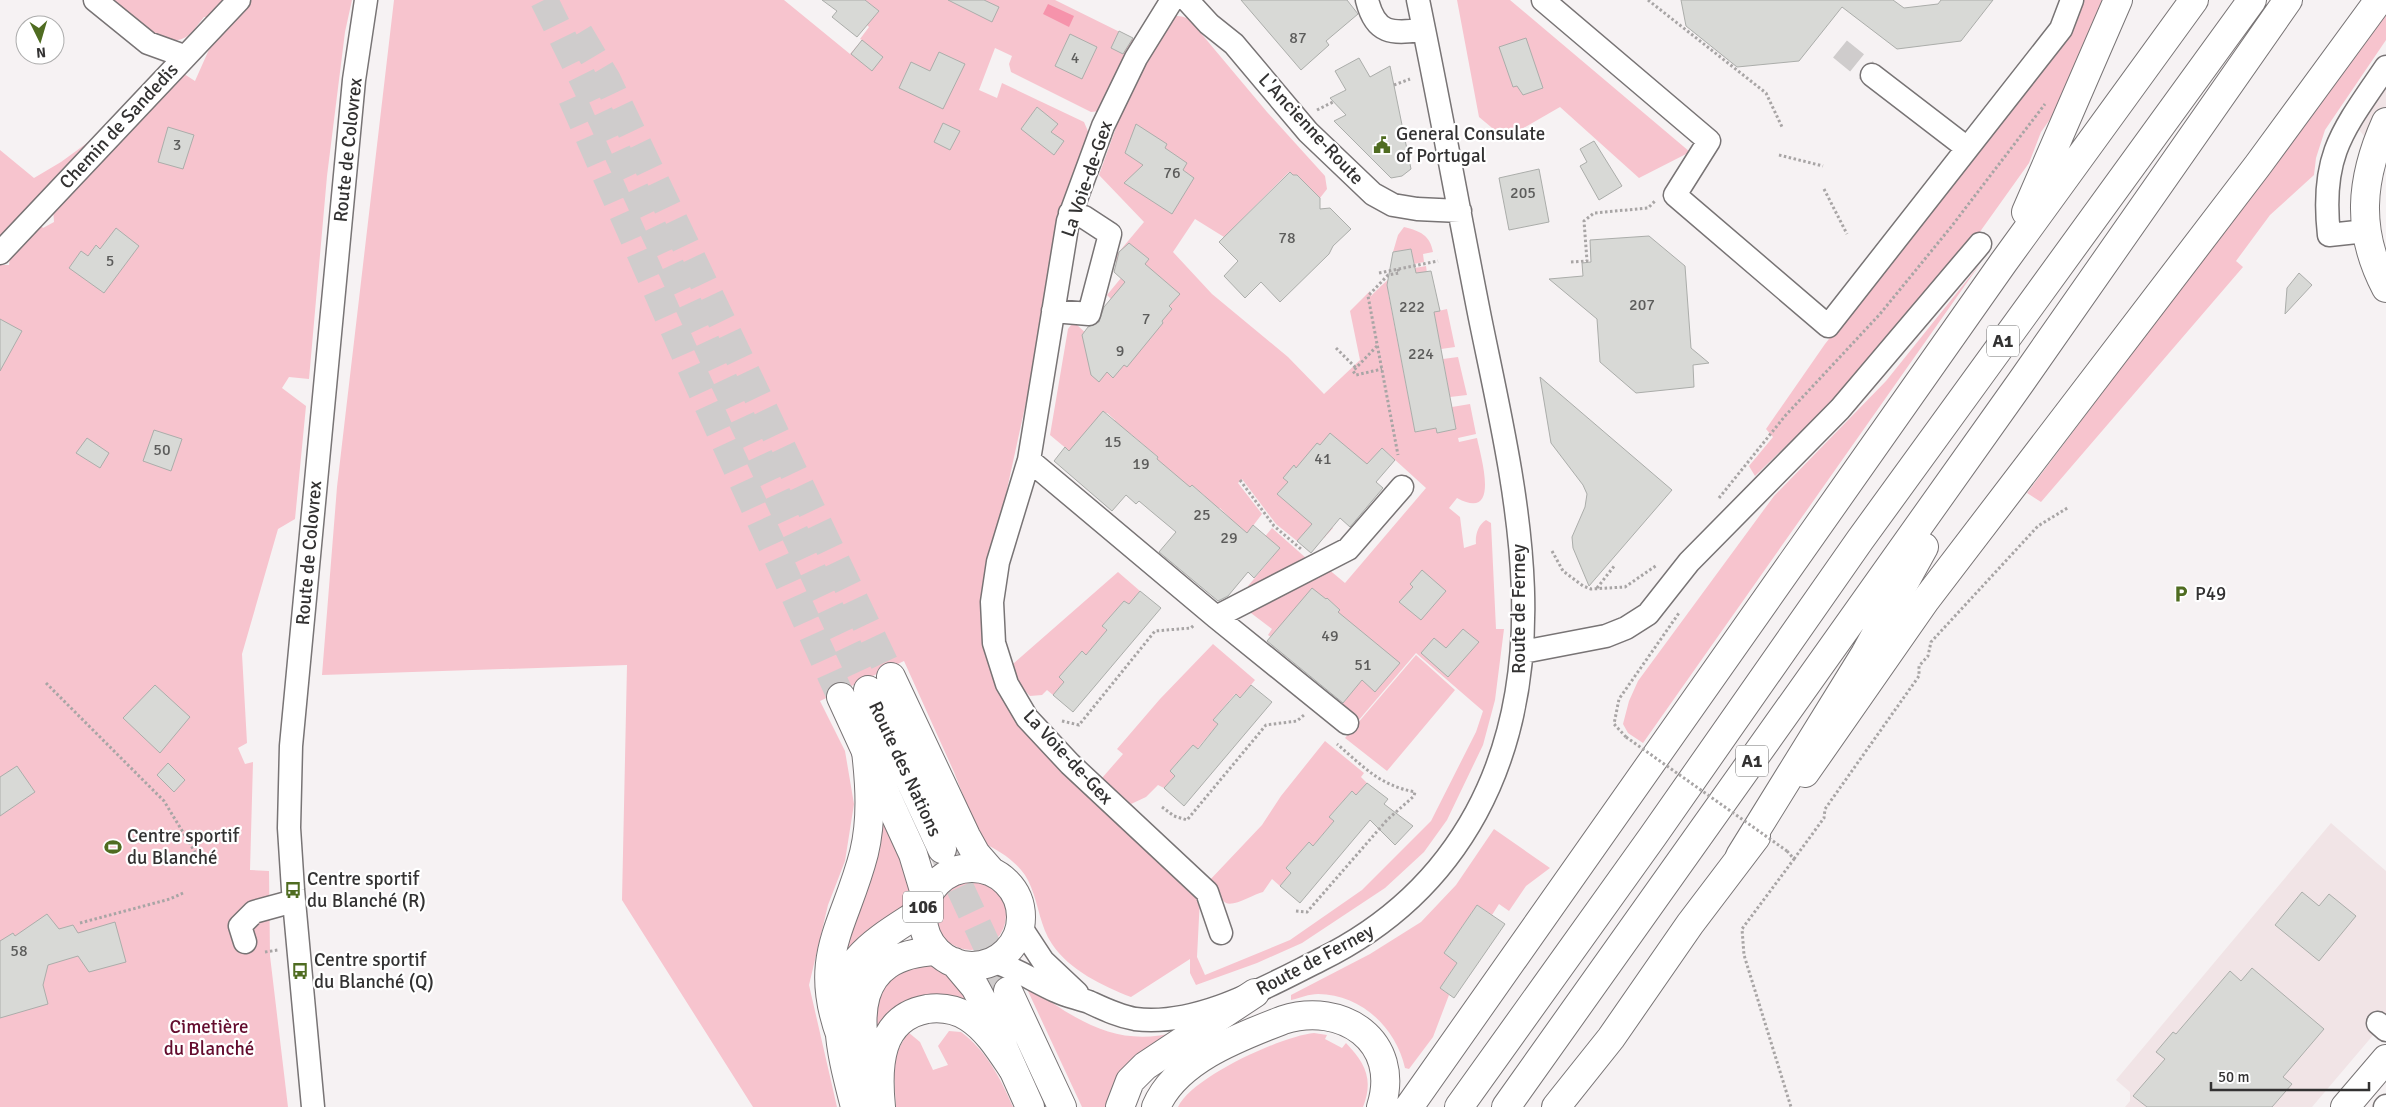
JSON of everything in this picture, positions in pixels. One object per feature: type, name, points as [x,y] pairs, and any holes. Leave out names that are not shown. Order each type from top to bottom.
[{"type":"main road","points":[[2003,263],[2118,0]]},
{"type":"main road","points":[[1409,1107],[2003,263],[2194,0]]},
{"type":"main road","name":"A1","points":[[1459,1107],[1653,836],[1860,540],[2252,0]]},
{"type":"main road","name":"A1","points":[[1506,1107],[1998,415],[2288,0]]},
{"type":"main road","points":[[1740,856],[1792,792],[1926,601],[2258,165],[2379,0]]},
{"type":"main road","points":[[2386,122],[2372,158],[2366,182],[2366,231],[2372,258],[2386,288]]},
{"type":"main road","points":[[1556,1107],[1611,1038],[1740,856],[1865,654],[1998,415]]},
{"type":"main road","name":"Route des Nations","points":[[942,849],[880,683],[976,854],[990,870]]},
{"type":"main road","points":[[841,697],[914,854],[924,904],[854,964],[841,999],[841,1037]]},
{"type":"main road","points":[[855,1107],[841,1037],[834,1017],[829,992],[829,959],[835,936],[857,875],[868,830],[870,786],[866,751]]},
{"type":"main road","name":"106","points":[[990,870],[965,868],[952,871],[941,877],[924,904],[926,934],[974,987],[983,1002],[1030,1107]]},
{"type":"main road","points":[[881,1107],[862,1041],[861,1014],[867,989],[880,970],[893,962],[915,954],[945,957],[970,966],[992,961],[1009,949],[1020,926],[1021,912],[1018,899],[1002,877],[990,870]]},
{"type":"main road","points":[[1008,991],[1062,1107]]},
{"type":"main road","points":[[1120,1107],[1130,1081],[1158,1055],[1255,993]]},
{"type":"main road","points":[[881,1107],[878,1073],[884,1044],[890,1032],[897,1024],[919,1011],[945,1008],[966,1016],[985,1031],[1012,1068]]},
{"type":"main road","points":[[1156,1107],[1164,1093],[1177,1079],[1214,1052],[1283,1020],[1311,1014],[1330,1015],[1348,1022],[1363,1032],[1373,1044],[1382,1061],[1385,1080],[1381,1107]]},
{"type":"main road","points":[[1578,1107],[1611,1038]]},
{"type":"main road","points":[[2345,1107],[2386,1059]]},
{"type":"street","points":[[95,0],[148,43],[184,56]]},
{"type":"street","name":"Chemin de Sandedis","points":[[0,253],[184,56],[239,0]]},
{"type":"street","name":"Route de Colovrex","points":[[313,1107],[289,828],[291,746],[354,80],[366,0]]},
{"type":"street","name":"La Voie-de-Gex","points":[[1172,0],[1136,58],[1107,118],[1070,213],[1028,460],[998,562],[992,602],[994,642],[1007,684],[1028,718],[1070,764],[1207,892],[1221,933]]},
{"type":"street","name":"L'Ancienne-Route","points":[[1187,0],[1209,24],[1234,44],[1308,132],[1373,194],[1393,205],[1409,208],[1460,211]]},
{"type":"street","points":[[1367,0],[1376,24],[1387,31],[1424,30]]},
{"type":"street","name":"Route de Ferney","points":[[992,961],[1022,972],[1056,991],[1120,1016],[1156,1020],[1193,1014],[1255,993],[1330,955],[1385,921],[1409,901],[1449,857],[1484,799],[1502,755],[1514,711],[1523,652],[1522,567],[1514,489],[1418,0]]},
{"type":"street","points":[[1544,0],[1709,141],[1675,195],[1828,326],[2060,29],[2072,0]]},
{"type":"street","points":[[2366,231],[2329,235],[2326,204],[2331,166],[2337,144],[2346,126],[2386,67]]},
{"type":"street","points":[[1872,75],[1967,148]]},
{"type":"street","points":[[1053,311],[1089,314],[1110,234],[1084,217],[1070,213]]},
{"type":"street","points":[[1523,652],[1606,636],[1626,628],[1648,614],[1689,562],[1840,409],[1980,244]]},
{"type":"street","points":[[1028,460],[1216,617],[1340,731]]},
{"type":"street","points":[[1216,617],[1348,549],[1402,488]]},
{"type":"street","points":[[245,942],[240,926],[254,912],[294,901]]},
{"type":"street","name":"Route de Ferney","points":[[1020,926],[1043,960],[1087,1002]]},
{"type":"path","points":[[1648,0],[1766,93],[1782,127]]},
{"type":"path","points":[[1394,85],[1410,79]]},
{"type":"path","points":[[1716,502],[1785,416],[1886,307],[1951,227],[2049,99]]},
{"type":"path","points":[[1316,110],[1333,102]]},
{"type":"path","points":[[1779,155],[1823,166]]},
{"type":"path","points":[[1824,189],[1847,234]]},
{"type":"path","points":[[1571,262],[1587,261],[1584,221],[1594,213],[1648,208],[1666,190],[1675,195]]},
{"type":"path","points":[[1379,273],[1438,261]]},
{"type":"path","points":[[1398,269],[1398,273],[1388,275],[1368,296],[1398,455]]},
{"type":"path","points":[[1377,345],[1353,371],[1356,375],[1382,369]]},
{"type":"path","points":[[1336,348],[1356,368]]},
{"type":"path","points":[[1240,480],[1274,526],[1318,565]]},
{"type":"path","points":[[1791,1107],[1744,955],[1742,928],[1824,818],[1825,809],[1919,676],[1919,666],[1928,656],[1931,642],[2038,526],[2069,507]]},
{"type":"path","points":[[1552,551],[1563,571],[1583,586],[1597,589],[1625,587],[1657,566],[1662,560]]},
{"type":"path","points":[[1597,589],[1614,565]]},
{"type":"path","points":[[1657,566],[1686,593],[1687,601],[1619,699],[1614,724],[1626,737],[1787,852],[1794,859]]},
{"type":"path","points":[[1064,723],[1079,725],[1155,631],[1191,628],[1196,624],[1188,617]]},
{"type":"path","points":[[46,683],[164,801],[196,852]]},
{"type":"path","points":[[1297,709],[1311,722]]},
{"type":"path","points":[[1162,806],[1174,816],[1187,820],[1266,725],[1297,721],[1304,716]]},
{"type":"path","points":[[1296,911],[1307,912],[1387,820],[1414,796],[1415,792],[1382,782],[1340,731]]},
{"type":"path","points":[[80,923],[170,899],[183,893]]},
{"type":"shaded area","points":[[1048,4],[1074,16],[1069,27],[1043,14]]},
{"type":"shaded area","points":[[2386,84],[2386,163],[2356,126]]},
{"type":"shaded area","points":[[2331,823],[2386,871],[2386,1020],[2312,1107],[2125,1107],[2130,1101],[2130,1092],[2116,1080]]},
{"type":"green space","points":[[104,0],[232,0],[215,17],[204,17],[189,35],[179,40],[167,40],[144,31]]},
{"type":"green space","name":"Cimetière du Blanché","points":[[249,0],[352,0],[345,32],[327,176],[309,379],[289,377],[282,388],[306,406],[295,519],[278,529],[242,654],[247,743],[238,748],[245,764],[253,762],[250,870],[269,871],[270,956],[288,1107],[0,1107],[0,265],[9,265],[11,250],[38,222],[43,228],[54,222],[53,207],[181,72],[195,81],[215,36]]},
{"type":"green space","points":[[394,0],[784,0],[850,54],[862,40],[860,39],[869,27],[867,25],[878,11],[865,0],[1055,0],[1136,40],[1101,111],[1091,112],[1011,72],[1009,64],[1012,56],[995,48],[979,90],[997,98],[1002,83],[1084,122],[1090,136],[1058,213],[1032,375],[983,611],[986,658],[1010,709],[1200,898],[1197,957],[1205,975],[1290,940],[1362,890],[1431,821],[1476,732],[1483,711],[1416,653],[1358,721],[1340,707],[1352,692],[1335,678],[1338,612],[1340,610],[1327,598],[1299,631],[1276,641],[1268,635],[1272,629],[1247,610],[1327,568],[1345,583],[1426,488],[1382,448],[1322,518],[1333,528],[1324,538],[1317,533],[1297,541],[1276,524],[1242,479],[1238,483],[1262,514],[1246,535],[1220,508],[1217,510],[1192,485],[1186,492],[1157,459],[1158,457],[1131,434],[1129,436],[1115,424],[1115,420],[1107,413],[1102,413],[1080,460],[1050,435],[1068,329],[1071,325],[1076,324],[1089,336],[1122,326],[1103,309],[1111,299],[1107,295],[1121,278],[1136,279],[1113,259],[1144,222],[1099,175],[1122,111],[1165,22],[1177,16],[1189,19],[1267,112],[1325,176],[1327,189],[1320,198],[1289,172],[1224,237],[1195,219],[1173,252],[1212,294],[1288,357],[1324,394],[1360,360],[1350,311],[1370,291],[1371,296],[1395,275],[1426,266],[1428,280],[1388,292],[1415,432],[1436,428],[1437,433],[1456,429],[1452,407],[1470,404],[1476,434],[1458,438],[1459,442],[1477,438],[1484,472],[1484,495],[1479,502],[1471,503],[1457,498],[1449,508],[1460,517],[1464,548],[1476,544],[1478,530],[1483,522],[1486,520],[1491,523],[1496,629],[1504,629],[1495,700],[1483,745],[1447,820],[1424,852],[1385,888],[1302,943],[1257,963],[1196,985],[1190,973],[1190,959],[1131,997],[1087,976],[1059,953],[1048,937],[1034,894],[1023,872],[1004,854],[981,842],[954,772],[904,661],[820,701],[845,751],[854,804],[845,861],[828,905],[809,985],[837,1107],[753,1107],[622,900],[627,665],[322,675],[337,487]]},
{"type":"green space","points":[[1457,0],[1510,0],[1690,152],[1639,178],[1560,107],[1499,142],[1491,127],[1479,117]]},
{"type":"green space","points":[[2083,0],[2110,0],[2070,91],[2041,132],[2029,163],[1957,264],[1861,373],[1755,476],[1749,466],[1773,437],[1766,429],[1825,344],[2067,35],[2079,15]]},
{"type":"green space","points":[[2386,7],[2386,40],[2325,130],[2316,158],[2314,175],[2270,215],[2236,261],[2243,267],[2041,502],[2027,493],[2197,267]]},
{"type":"green space","points":[[98,135],[0,243],[0,150],[34,178],[61,162]]},
{"type":"green space","points":[[1404,227],[1419,232],[1427,238],[1432,246],[1433,252],[1423,254],[1424,262],[1414,264],[1411,249],[1393,252],[1398,235]]},
{"type":"green space","points":[[1980,264],[1643,743],[1628,733],[1623,724],[1629,701],[1638,681],[1774,496],[1886,381]]},
{"type":"green space","points":[[1447,309],[1455,347],[1441,349],[1434,312]]},
{"type":"green space","points":[[1458,357],[1467,395],[1450,397],[1443,359]]},
{"type":"green space","points":[[1272,528],[1306,558],[1253,590],[1248,586],[1274,555],[1258,545]]},
{"type":"green space","points":[[1118,572],[1140,591],[1129,604],[1124,601],[1102,626],[1107,631],[1086,655],[1081,652],[1059,677],[1064,682],[1053,695],[1047,690],[1042,695],[1030,696],[1019,685],[1013,664]]},
{"type":"green space","points":[[1213,644],[1255,680],[1240,698],[1235,694],[1213,720],[1218,724],[1197,749],[1193,745],[1170,771],[1175,776],[1164,788],[1158,785],[1146,797],[1131,804],[1102,778],[1123,754],[1117,749],[1160,699]]},
{"type":"green space","points":[[1416,655],[1455,690],[1387,771],[1345,738]]},
{"type":"green space","points":[[1325,741],[1364,773],[1361,777],[1367,783],[1356,795],[1351,792],[1329,817],[1334,821],[1313,846],[1309,842],[1286,868],[1291,873],[1280,886],[1272,879],[1263,892],[1239,902],[1226,903],[1208,882],[1262,825],[1281,796]]},
{"type":"green space","points":[[879,810],[886,811],[911,894],[905,908],[837,959]]},
{"type":"green space","points":[[1494,829],[1550,868],[1526,886],[1509,911],[1499,904],[1492,915],[1477,905],[1444,953],[1457,963],[1440,988],[1449,995],[1433,1037],[1409,1069],[1405,1068],[1394,1039],[1385,1027],[1362,1007],[1333,995],[1308,995],[1291,1000],[1291,995],[1370,954],[1421,922],[1456,885]]},
{"type":"green space","points":[[971,880],[984,883],[996,890],[1003,902],[1006,915],[1003,928],[996,940],[984,947],[971,950],[958,947],[946,940],[939,928],[936,915],[939,902],[946,890],[958,883]]},
{"type":"green space","points":[[929,965],[954,978],[974,1001],[869,1036],[875,993],[902,968]]},
{"type":"green space","points":[[1027,989],[1097,1028],[1110,1032],[1122,1035],[1149,1036],[1178,1032],[1108,1107],[1082,1107]]},
{"type":"green space","points":[[949,1031],[961,1032],[978,1047],[998,1076],[1013,1107],[896,1107],[893,1059],[908,1032],[920,1042],[933,1070],[948,1065],[938,1046]]},
{"type":"green space","points":[[1314,1033],[1327,1035],[1325,1039],[1342,1048],[1346,1043],[1363,1065],[1368,1088],[1363,1107],[1178,1107],[1187,1095],[1201,1083],[1239,1060],[1281,1042]]},
{"type":"building","points":[[822,0],[865,0],[879,11],[857,37],[832,17],[837,11]]},
{"type":"building","points":[[948,0],[984,0],[999,7],[992,22]]},
{"type":"building","points":[[1241,0],[1347,0],[1358,14],[1326,41],[1329,45],[1301,70]]},
{"type":"building","points":[[1681,0],[1893,0],[1904,8],[1938,4],[1941,0],[1993,0],[1961,41],[1897,49],[1842,7],[1799,61],[1737,67],[1686,26]]},
{"type":"building","points":[[1119,31],[1133,38],[1123,54],[1111,48]]},
{"type":"building","points":[[1070,34],[1097,47],[1082,79],[1055,66]]},
{"type":"building","points":[[1526,38],[1543,88],[1523,95],[1517,86],[1513,87],[1499,47]]},
{"type":"building","points":[[862,40],[883,57],[872,71],[851,54]]},
{"type":"building","points":[[939,52],[965,64],[943,109],[899,88],[911,62],[930,71]]},
{"type":"building","name":"General Consulate of Portugal","points":[[1359,58],[1370,77],[1390,66],[1411,169],[1402,176],[1391,178],[1334,121],[1346,115],[1330,98],[1346,90],[1335,71]]},
{"type":"building","points":[[1037,107],[1058,124],[1051,132],[1064,141],[1054,155],[1021,129]]},
{"type":"building","points":[[943,123],[960,131],[950,150],[934,142]]},
{"type":"building","points":[[1136,124],[1167,144],[1165,148],[1187,163],[1183,170],[1194,178],[1172,214],[1124,183],[1143,165],[1125,153]]},
{"type":"building","points":[[168,127],[194,135],[183,169],[158,162]]},
{"type":"building","points":[[1594,141],[1622,186],[1599,200],[1580,166],[1587,162],[1580,149]]},
{"type":"building","points":[[1539,169],[1549,222],[1509,230],[1499,178]]},
{"type":"building","points":[[1290,172],[1293,175],[1297,175],[1320,198],[1320,209],[1330,208],[1351,229],[1333,246],[1329,254],[1280,302],[1261,282],[1245,298],[1224,276],[1238,261],[1219,242]]},
{"type":"building","points":[[116,228],[139,246],[104,293],[69,268],[81,251],[88,256],[96,245],[100,249]]},
{"type":"building","points":[[1649,236],[1685,266],[1691,348],[1709,363],[1693,365],[1694,387],[1636,393],[1600,362],[1597,319],[1549,279],[1583,276],[1582,263],[1591,262],[1590,240]]},
{"type":"building","points":[[1129,243],[1149,259],[1145,264],[1180,294],[1169,306],[1172,309],[1162,321],[1163,323],[1127,367],[1124,365],[1113,378],[1107,372],[1099,382],[1091,375],[1082,335],[1088,327],[1099,322],[1104,307],[1125,282],[1114,272],[1119,252]]},
{"type":"building","points":[[1411,249],[1416,273],[1431,271],[1440,311],[1434,312],[1456,429],[1437,433],[1436,428],[1415,432],[1387,285],[1393,252]]},
{"type":"building","points":[[2299,273],[2312,285],[2285,314],[2287,288]]},
{"type":"building","points":[[0,319],[22,331],[0,371]]},
{"type":"building","points":[[1540,377],[1672,490],[1589,586],[1573,548],[1572,537],[1585,507],[1587,494],[1583,485],[1551,443]]},
{"type":"building","points":[[1103,411],[1158,457],[1157,459],[1190,487],[1192,485],[1247,533],[1253,525],[1280,548],[1254,578],[1248,572],[1228,596],[1218,601],[1159,552],[1176,532],[1139,501],[1136,504],[1126,495],[1112,511],[1054,461],[1065,447],[1069,451]]},
{"type":"building","points":[[154,430],[182,439],[171,471],[143,461]]},
{"type":"building","points":[[1330,433],[1367,464],[1382,448],[1395,460],[1376,482],[1383,488],[1350,527],[1340,518],[1311,553],[1297,541],[1312,524],[1277,494],[1288,482],[1283,478],[1294,465],[1296,468],[1317,443],[1320,445]]},
{"type":"building","points":[[87,438],[109,453],[100,468],[76,453]]},
{"type":"building","points":[[1422,570],[1446,591],[1421,620],[1399,602],[1413,587],[1410,584]]},
{"type":"building","points":[[1312,588],[1327,598],[1340,610],[1338,612],[1400,663],[1375,692],[1362,680],[1343,703],[1267,641]]},
{"type":"building","points":[[1140,591],[1161,608],[1073,712],[1053,695],[1064,682],[1059,677],[1082,651],[1086,655],[1107,630],[1102,626],[1124,601],[1129,604]]},
{"type":"building","points":[[1463,629],[1479,642],[1448,677],[1421,653],[1434,638],[1446,648]]},
{"type":"building","points":[[155,685],[190,717],[160,753],[123,718]]},
{"type":"building","points":[[1251,685],[1272,702],[1184,806],[1164,788],[1175,776],[1170,771],[1193,745],[1198,749],[1218,724],[1213,720],[1236,694],[1240,698]]},
{"type":"building","points":[[168,763],[185,780],[174,792],[157,775]]},
{"type":"building","points":[[17,766],[35,792],[0,816],[0,777]]},
{"type":"building","points":[[1367,783],[1388,799],[1384,804],[1413,826],[1395,845],[1370,820],[1300,903],[1280,886],[1291,873],[1286,868],[1309,842],[1313,846],[1334,821],[1329,817],[1352,791],[1356,795]]},
{"type":"building","points":[[2302,892],[2319,906],[2329,894],[2356,916],[2319,961],[2275,925]]},
{"type":"building","points":[[1477,905],[1505,924],[1454,998],[1440,988],[1457,963],[1444,953]]},
{"type":"building","points":[[47,914],[59,929],[73,925],[78,933],[115,922],[126,962],[89,972],[78,956],[48,965],[43,985],[48,1004],[0,1018],[0,941],[13,933],[15,936]]},
{"type":"building","points":[[2252,968],[2324,1029],[2283,1077],[2292,1084],[2272,1107],[2147,1107],[2133,1096],[2165,1059],[2156,1052],[2173,1032],[2176,1034],[2230,971],[2241,981]]},
{"type":"tunnel","points":[[544,0],[586,85],[868,690]]},
{"type":"tunnel","points":[[579,33],[607,80],[891,677]]},
{"type":"tunnel","points":[[1840,49],[1872,75]]},
{"type":"tunnel","points":[[572,98],[689,363],[841,697]]},
{"type":"tunnel","points":[[942,849],[1008,991]]},
{"type":"place","name":"General Consulate of Portugal","points":[[1382,145]]},
{"type":"place","name":"P49","points":[[2181,594]]},
{"type":"place","name":"Centre sportif du Blanché","points":[[113,847]]},
{"type":"place","name":"Centre sportif du Blanché (R)","points":[[293,890]]},
{"type":"place","name":"Centre sportif du Blanché (Q)","points":[[300,971]]}]
